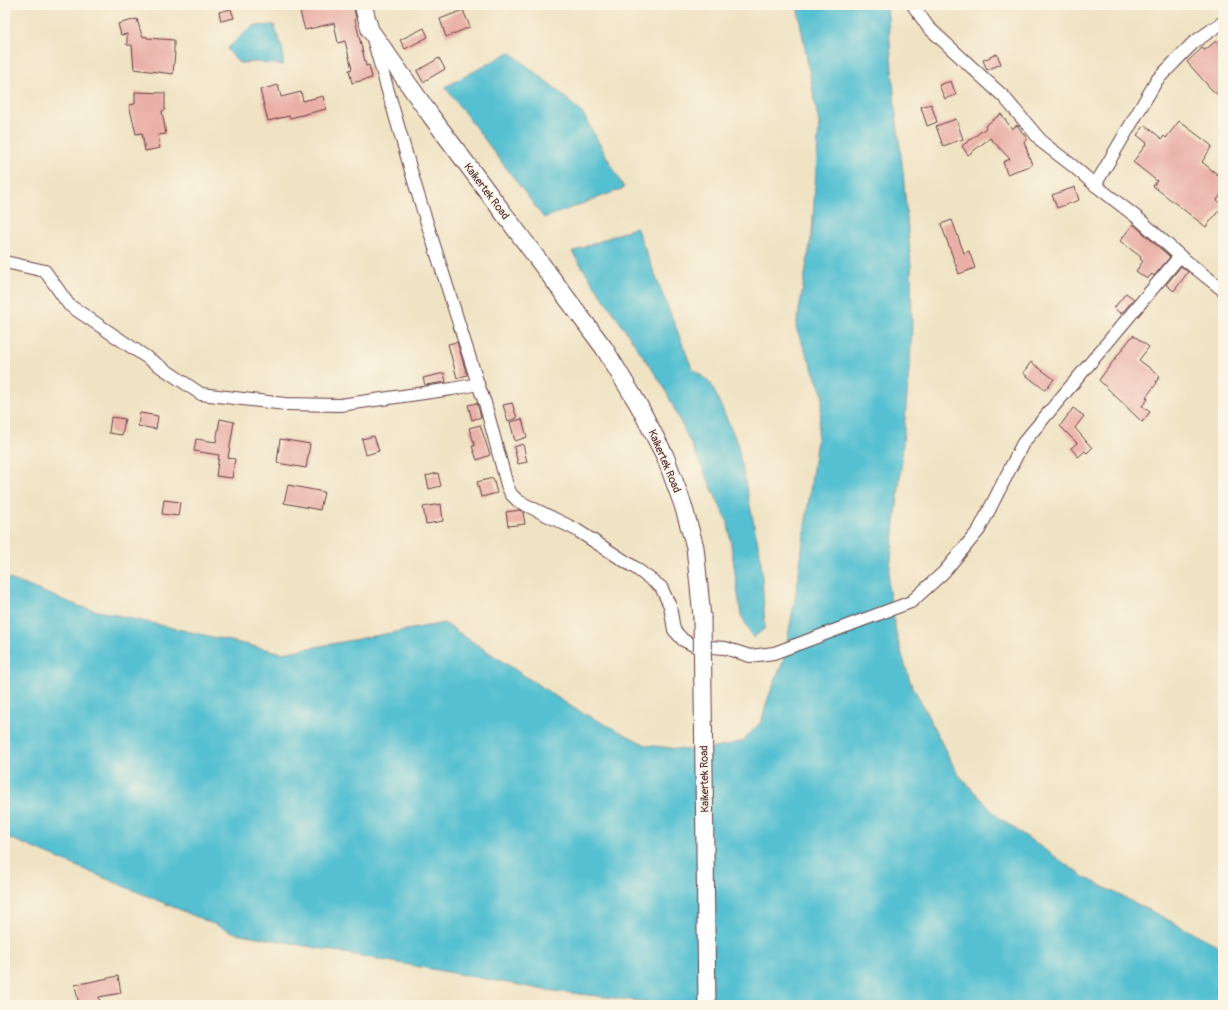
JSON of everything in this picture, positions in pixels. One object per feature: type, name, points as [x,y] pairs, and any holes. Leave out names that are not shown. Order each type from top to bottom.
[{"type":"main road","name":"Kaikertek Road","points":[[363,5],[370,30],[431,116],[604,348],[638,404],[665,456],[685,512],[695,547],[702,617],[707,1005]]},
{"type":"street","points":[[914,5],[928,27],[1004,97],[1043,143],[1074,166],[1095,185],[1139,219],[1180,256],[1223,290]]},
{"type":"street","points":[[1095,185],[1157,80],[1193,42],[1223,22]]},
{"type":"street","points":[[370,30],[416,188],[485,403],[507,485],[511,494],[518,501],[575,530],[661,586],[670,606],[674,630],[683,640],[695,646],[725,648],[750,656],[774,653],[911,602],[944,572],[979,530],[1023,443],[1180,256]]},
{"type":"street","points":[[5,262],[45,271],[69,305],[201,394],[285,404],[340,405],[452,390],[478,384]]},
{"type":"water","points":[[797,5],[887,5],[895,106],[903,172],[911,265],[912,333],[901,468],[888,586],[897,638],[910,681],[957,773],[998,817],[1084,877],[1223,948],[1223,1005],[674,1005],[546,990],[235,933],[5,836],[5,577],[81,607],[283,653],[444,623],[575,709],[646,745],[695,751],[725,746],[743,741],[761,722],[769,696],[783,662],[796,594],[823,395],[796,328],[812,233],[819,124]]},
{"type":"water","points":[[274,25],[283,51],[283,65],[257,62],[239,63],[227,49],[252,26]]},
{"type":"water","points":[[510,52],[556,89],[583,114],[624,188],[544,218],[445,87]]},
{"type":"water","points":[[636,227],[692,368],[711,384],[737,442],[761,559],[765,628],[753,638],[741,615],[728,523],[664,387],[572,252]]},
{"type":"building","points":[[339,5],[353,5],[366,66],[369,65],[372,78],[352,83],[349,70],[352,69],[345,41],[338,43],[334,23],[305,30],[300,12]]},
{"type":"building","points":[[231,9],[234,18],[221,21],[219,12]]},
{"type":"building","points":[[463,10],[470,27],[446,37],[440,19]]},
{"type":"building","points":[[137,19],[142,36],[147,38],[174,40],[175,53],[173,74],[134,69],[132,45],[127,45],[127,34],[121,35],[118,24]]},
{"type":"building","points":[[424,28],[428,37],[405,49],[400,40]]},
{"type":"building","points":[[1216,41],[1223,49],[1223,99],[1211,89],[1187,62],[1202,48],[1205,50]]},
{"type":"building","points":[[997,54],[1001,64],[987,70],[983,60]]},
{"type":"building","points":[[439,58],[445,69],[423,82],[417,71]]},
{"type":"building","points":[[951,81],[956,95],[945,99],[939,85]]},
{"type":"building","points":[[278,85],[281,97],[301,92],[303,101],[323,96],[326,109],[290,118],[289,116],[268,121],[260,90]]},
{"type":"building","points":[[135,92],[165,93],[165,110],[162,111],[166,134],[158,135],[160,148],[145,151],[142,133],[136,134],[129,105],[135,104]]},
{"type":"building","points":[[931,104],[937,122],[927,126],[921,107]]},
{"type":"building","points":[[1001,114],[1012,129],[1017,125],[1027,139],[1024,141],[1032,165],[1007,174],[1003,162],[1010,159],[990,138],[968,155],[962,146],[986,128],[985,126]]},
{"type":"building","points":[[956,119],[963,139],[943,146],[936,126]]},
{"type":"building","points":[[1179,121],[1212,146],[1202,162],[1223,179],[1223,192],[1217,200],[1223,205],[1206,227],[1153,186],[1157,181],[1133,162],[1147,143],[1137,135],[1145,125],[1162,139],[1164,136],[1166,138]]},
{"type":"building","points":[[1075,187],[1079,200],[1057,208],[1052,195]]},
{"type":"building","points":[[952,220],[964,253],[969,251],[975,268],[959,274],[941,224]]},
{"type":"building","points":[[1133,224],[1170,257],[1154,276],[1152,274],[1147,279],[1136,271],[1143,261],[1140,259],[1141,257],[1120,241]]},
{"type":"building","points":[[1181,266],[1188,272],[1174,291],[1166,285]]},
{"type":"building","points":[[1126,293],[1134,299],[1121,314],[1114,308]]},
{"type":"building","points":[[1133,335],[1149,347],[1139,360],[1160,376],[1156,382],[1157,383],[1146,397],[1148,399],[1142,406],[1150,412],[1142,422],[1099,380]]},
{"type":"building","points":[[457,342],[467,375],[457,378],[448,344]]},
{"type":"building","points":[[1031,362],[1054,379],[1045,390],[1023,373]]},
{"type":"building","points":[[444,373],[446,382],[425,385],[423,378]]},
{"type":"building","points":[[477,403],[481,417],[472,420],[468,405]]},
{"type":"building","points":[[512,403],[517,418],[508,421],[503,405]]},
{"type":"building","points":[[1073,408],[1084,416],[1075,428],[1092,448],[1087,453],[1085,451],[1078,457],[1071,448],[1077,443],[1060,426]]},
{"type":"building","points":[[140,413],[158,416],[156,429],[138,426]]},
{"type":"building","points":[[111,417],[125,419],[122,435],[109,433]]},
{"type":"building","points":[[220,419],[234,422],[228,458],[235,459],[232,478],[216,476],[219,455],[194,451],[196,439],[216,442]]},
{"type":"building","points":[[522,419],[527,437],[515,441],[510,422]]},
{"type":"building","points":[[480,425],[490,455],[477,460],[472,446],[475,446],[469,428]]},
{"type":"building","points":[[374,436],[379,451],[366,455],[362,439]]},
{"type":"building","points":[[280,439],[310,444],[306,468],[277,463]]},
{"type":"building","points":[[523,444],[527,462],[518,464],[514,447]]},
{"type":"building","points":[[438,473],[441,486],[429,489],[426,476]]},
{"type":"building","points":[[493,478],[497,493],[481,497],[477,482]]},
{"type":"building","points":[[288,485],[324,492],[320,510],[284,503]]},
{"type":"building","points":[[164,500],[180,502],[178,516],[162,514]]},
{"type":"building","points":[[441,504],[443,521],[426,524],[423,507]]},
{"type":"building","points":[[520,510],[523,512],[525,524],[508,526],[506,512]]},
{"type":"building","points":[[118,976],[121,993],[99,997],[101,1005],[79,1005],[75,985]]}]
